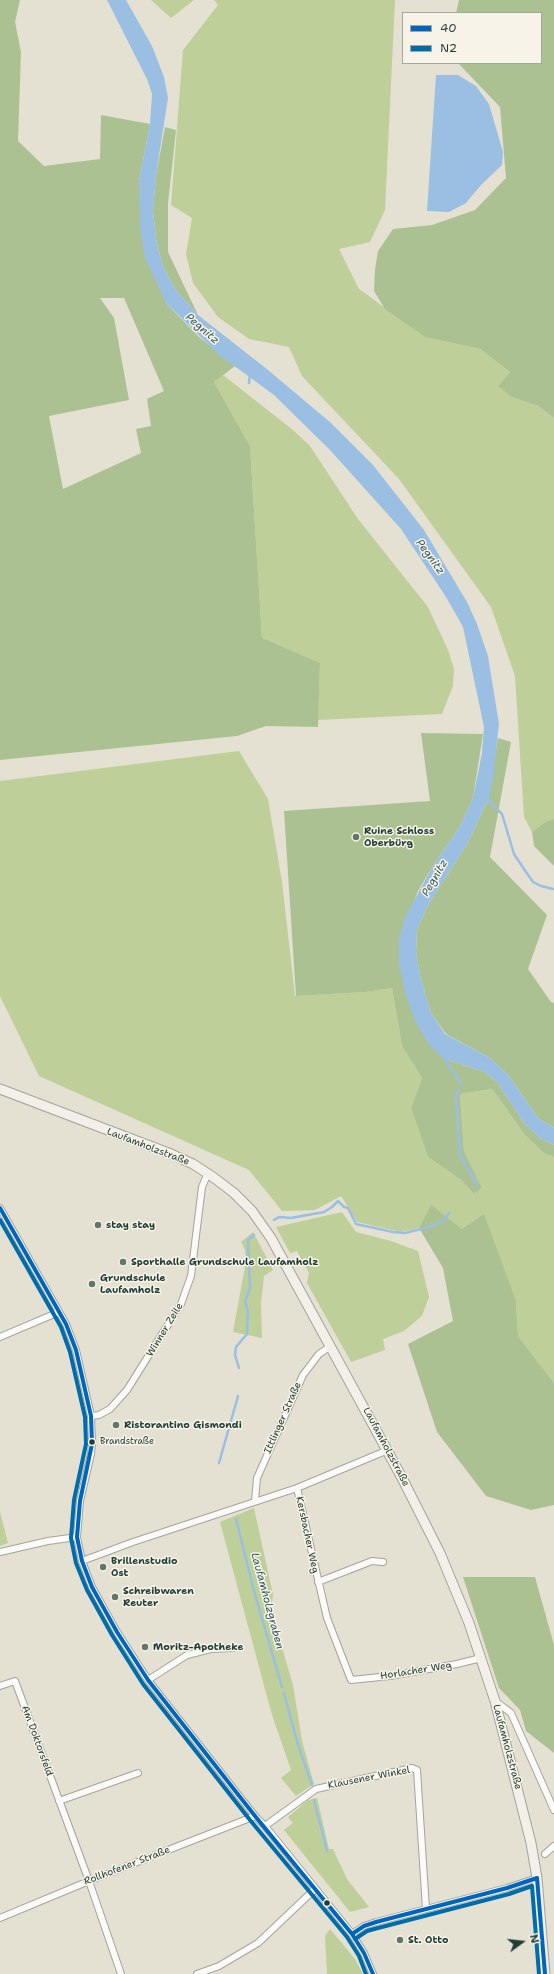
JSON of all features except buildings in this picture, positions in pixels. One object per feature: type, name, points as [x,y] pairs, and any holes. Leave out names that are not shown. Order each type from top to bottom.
[{"type":"main road","name":"Laufamholzstraße","points":[[0,1089],[171,1154],[208,1173],[240,1199],[266,1229],[388,1450],[446,1566],[469,1623],[495,1701],[521,1801],[537,1878],[545,1974]]},
{"type":"street","name":"Winner Zeile","points":[[91,1416],[99,1415],[116,1404],[130,1386],[181,1304],[191,1276],[202,1186],[208,1173]]},
{"type":"street","points":[[0,1208],[71,1334],[91,1416],[91,1454],[80,1501],[77,1536],[82,1561],[92,1587],[117,1632],[148,1680],[255,1816],[265,1826],[352,1934],[364,1953],[373,1974]]},
{"type":"street","points":[[0,1337],[59,1312]]},
{"type":"street","name":"Ittlinger Straße","points":[[255,1501],[257,1478],[303,1374],[319,1354],[331,1346]]},
{"type":"street","points":[[82,1561],[133,1542],[297,1488],[388,1450]]},
{"type":"street","name":"Kersbacher Weg","points":[[297,1488],[327,1618],[351,1680]]},
{"type":"street","points":[[0,1552],[77,1536]]},
{"type":"street","name":"Kersbacher Weg","points":[[318,1582],[372,1561],[383,1562]]},
{"type":"street","points":[[148,1680],[187,1655],[211,1649],[232,1648]]},
{"type":"street","name":"Horlacher Weg","points":[[351,1680],[457,1664],[481,1658]]},
{"type":"street","name":"Am Doktorsfeld","points":[[0,1686],[14,1681],[89,1880],[121,1974]]},
{"type":"street","points":[[495,1701],[511,1713],[554,1810]]},
{"type":"street","name":"Klausener Winkel","points":[[265,1826],[316,1789],[412,1768],[417,1770],[426,1909]]},
{"type":"street","points":[[59,1801],[138,1773]]},
{"type":"street","name":"Rollhofener Straße","points":[[0,1918],[89,1880],[255,1816]]},
{"type":"street","points":[[546,1854],[554,1846]]},
{"type":"street","points":[[352,1934],[364,1926],[507,1888],[537,1878]]},
{"type":"street","points":[[196,1974],[219,1966],[258,1942],[315,1889]]},
{"type":"green space","points":[[0,0],[20,0],[15,22],[21,52],[18,141],[44,166],[100,159],[101,115],[150,124],[139,181],[166,303],[199,337],[235,366],[214,382],[250,446],[262,638],[320,663],[318,727],[266,726],[237,736],[0,760]],"holes":[[[100,298],[124,298],[164,391],[147,399],[151,426],[136,429],[141,453],[63,489],[49,416],[129,400],[114,318]]]},
{"type":"green space","points":[[151,0],[194,0],[171,18]]},
{"type":"green space","points":[[214,0],[395,0],[385,210],[370,242],[339,249],[359,289],[425,337],[480,349],[510,372],[499,385],[512,397],[538,406],[554,418],[554,819],[545,822],[532,832],[524,817],[515,676],[491,607],[399,479],[302,376],[289,347],[249,339],[218,317],[193,283],[186,254],[192,218],[171,205],[183,50],[218,5]]},
{"type":"green space","points":[[459,0],[554,0],[554,418],[538,406],[512,397],[498,386],[510,372],[480,349],[425,337],[385,309],[374,291],[378,251],[393,229],[432,225],[475,210],[506,178],[500,107],[459,64],[542,64],[542,12],[456,12]]},
{"type":"green space","points":[[165,127],[176,130],[168,203],[168,252],[198,315],[176,290],[163,267],[156,239],[153,211],[156,175]]},
{"type":"green space","points":[[223,375],[293,430],[310,446],[358,519],[428,607],[448,650],[454,669],[453,686],[442,714],[318,720],[320,663],[262,639],[250,446],[214,382]]},
{"type":"green space","points":[[421,733],[483,734],[473,798],[459,828],[418,891],[399,940],[443,1058],[485,1072],[497,1082],[525,1124],[540,1138],[554,1145],[554,1157],[544,1153],[525,1135],[492,1089],[460,1094],[464,1151],[482,1188],[474,1194],[461,1180],[428,1157],[411,1108],[422,1078],[402,1046],[392,988],[366,992],[296,996],[284,811],[430,801]]},
{"type":"green space","points":[[498,738],[511,742],[490,857],[547,915],[528,969],[551,1002],[554,1003],[554,1128],[538,1118],[509,1076],[490,1058],[446,1034],[431,1013],[421,980],[416,952],[417,929],[428,905],[467,844],[488,800]]},
{"type":"green space","points":[[239,751],[268,799],[282,882],[295,996],[366,992],[392,988],[402,1046],[422,1078],[411,1108],[428,1157],[461,1180],[474,1194],[482,1188],[464,1151],[460,1094],[492,1089],[525,1135],[544,1153],[554,1157],[554,1383],[518,1336],[516,1301],[462,1229],[431,1206],[419,1228],[401,1232],[357,1222],[341,1196],[315,1210],[282,1211],[249,1170],[39,1076],[0,996],[0,781]]},
{"type":"green space","points":[[554,819],[554,866],[534,846],[532,832],[545,822]]},
{"type":"green space","points":[[431,1205],[462,1229],[484,1214],[516,1301],[518,1336],[554,1383],[554,1505],[531,1510],[486,1496],[437,1432],[408,1344],[453,1321],[443,1268],[419,1228]]},
{"type":"green space","points":[[342,1212],[356,1232],[391,1241],[418,1251],[429,1297],[422,1316],[404,1331],[383,1339],[385,1350],[351,1362],[307,1283],[309,1273],[297,1251],[290,1253],[276,1227]]},
{"type":"green space","points":[[253,1232],[273,1270],[264,1276],[261,1303],[262,1338],[233,1332],[246,1261],[245,1250],[241,1242]]},
{"type":"green space","points":[[254,1508],[273,1595],[271,1610],[293,1685],[302,1741],[314,1784],[296,1796],[281,1778],[291,1770],[272,1715],[220,1522]]},
{"type":"green space","points":[[0,1512],[8,1543],[0,1546]]},
{"type":"green space","points":[[463,1577],[535,1577],[554,1645],[554,1753],[526,1731],[520,1710],[499,1688]]},
{"type":"green space","points":[[317,1798],[329,1849],[333,1849],[347,1879],[369,1907],[350,1912],[284,1830],[293,1823],[288,1817],[308,1800]]},
{"type":"green space","points":[[330,1929],[355,1959],[363,1974],[327,1974],[325,1936]]},
{"type":"water","name":"Pegnitz","points":[[107,0],[126,0],[152,46],[164,77],[168,98],[156,175],[153,211],[156,239],[163,267],[176,290],[198,315],[268,370],[331,423],[373,465],[424,530],[467,602],[477,624],[488,656],[499,724],[493,780],[488,800],[467,844],[428,905],[417,929],[416,952],[421,980],[431,1013],[445,1034],[490,1058],[509,1076],[538,1118],[554,1128],[554,1145],[540,1138],[525,1124],[497,1082],[485,1072],[443,1058],[430,1046],[416,1023],[406,996],[399,964],[399,940],[405,917],[433,866],[459,828],[473,798],[482,753],[484,727],[463,627],[446,597],[401,529],[330,450],[274,395],[218,354],[166,303],[145,258],[140,228],[139,181],[150,124],[152,94],[147,79]]},
{"type":"water","points":[[436,75],[458,75],[476,86],[489,104],[503,152],[502,165],[481,185],[466,203],[449,212],[427,211]]},
{"type":"waterway","points":[[249,383],[250,374]]},
{"type":"waterway","points":[[486,798],[502,814],[514,854],[533,882],[553,889]]},
{"type":"waterway","name":"Laufamholzgraben","points":[[443,1056],[461,1084]]},
{"type":"waterway","name":"Laufamholzgraben","points":[[458,1090],[456,1097],[460,1155],[478,1185]]},
{"type":"waterway","name":"Laufamholzgraben","points":[[274,1220],[279,1217],[291,1218],[324,1212],[338,1201],[344,1207],[348,1208],[356,1224],[405,1233],[433,1226],[443,1221],[449,1213]]},
{"type":"waterway","name":"Laufamholzgraben","points":[[239,1368],[235,1355],[236,1347],[247,1334],[248,1312],[245,1301],[250,1288],[248,1240],[254,1235]]},
{"type":"waterway","name":"Laufamholzgraben","points":[[219,1463],[238,1396]]},
{"type":"waterway","name":"Laufamholzgraben","points":[[236,1519],[254,1591],[282,1687]]},
{"type":"waterway","name":"Laufamholzgraben","points":[[284,1693],[298,1745],[312,1785]]},
{"type":"waterway","name":"Laufamholzgraben","points":[[314,1800],[327,1851]]},
{"type":"transit line","name":"40","points":[[0,1208],[66,1324],[76,1350],[91,1416],[92,1444],[80,1501],[77,1537],[82,1561],[92,1587],[117,1632],[148,1680],[255,1816],[352,1934],[364,1953],[373,1974]]},
{"type":"transit line","name":"N2","points":[[0,1220],[61,1327],[70,1352],[85,1417],[86,1444],[74,1500],[71,1538],[76,1563],[87,1590],[112,1635],[143,1684],[250,1820],[347,1937],[359,1956],[366,1974]]},
{"type":"transit line","name":"40","points":[[537,1878],[545,1974]]},
{"type":"transit line","name":"40","points":[[352,1934],[364,1926],[376,1922],[507,1888],[537,1878]]},
{"type":"transit line","name":"N2","points":[[355,1939],[367,1931],[509,1894],[532,1886],[539,1974]]},
{"type":"place","name":"Ruine Schloss Oberbürg","points":[[356,837]]},
{"type":"place","name":"stay stay","points":[[98,1225]]},
{"type":"place","name":"Sporthalle Grundschule Laufamholz","points":[[123,1262]]},
{"type":"place","name":"Grundschule Laufamholz","points":[[92,1284]]},
{"type":"place","name":"Ristorantino Gismondi","points":[[116,1425]]},
{"type":"place","name":"Brandstraße","points":[[92,1442]]},
{"type":"place","name":"Brillenstudio Ost","points":[[103,1567]]},
{"type":"place","name":"Schreibwaren Reuter","points":[[115,1597]]},
{"type":"place","name":"Moritz-Apotheke","points":[[145,1647]]},
{"type":"place","name":"St. Otto","points":[[400,1940]]}]
